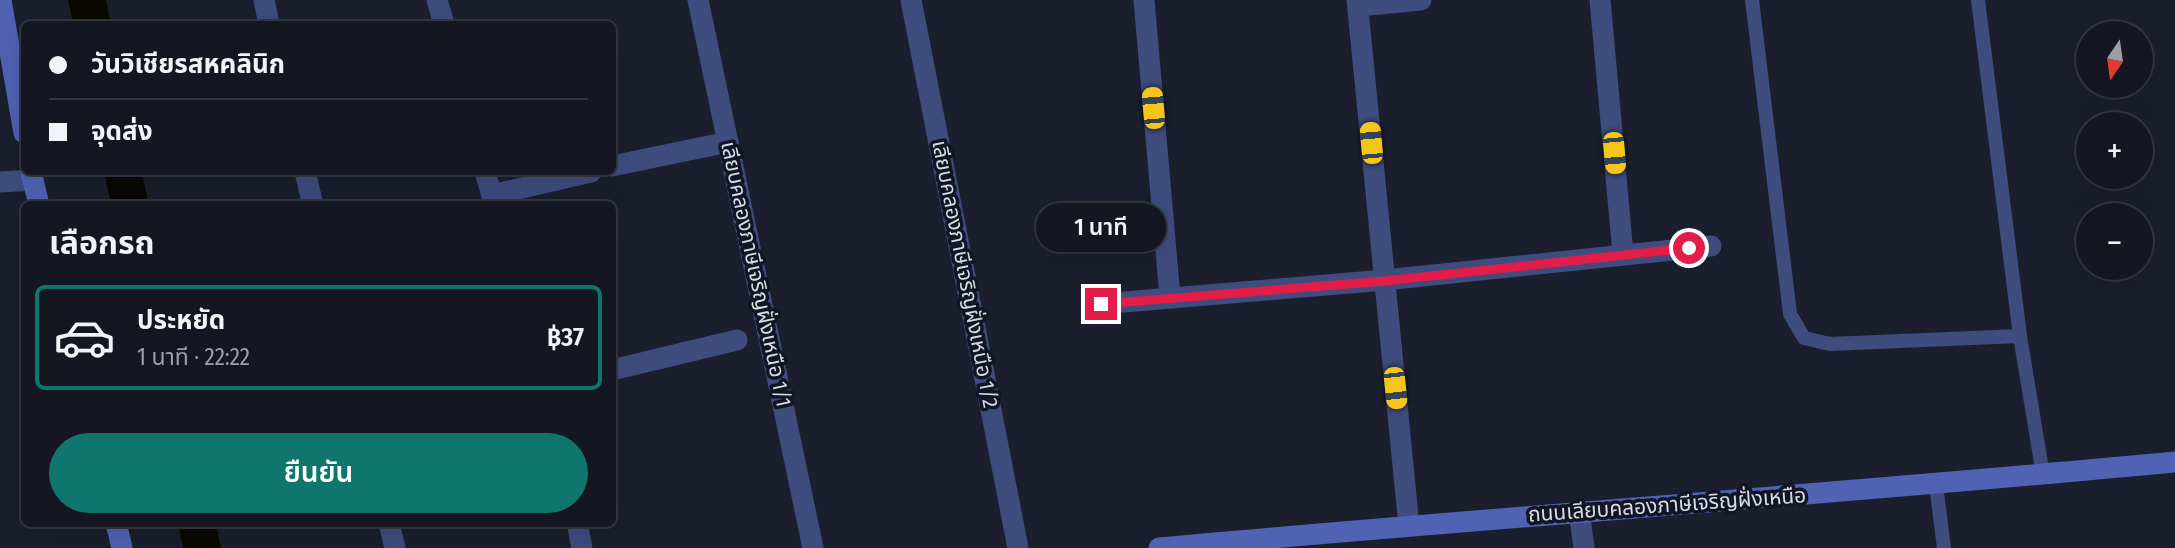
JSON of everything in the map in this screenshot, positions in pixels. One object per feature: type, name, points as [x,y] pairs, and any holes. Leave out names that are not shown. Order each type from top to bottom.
[{"type":"main road","points":[[1,0],[21,116]]},
{"type":"main road","points":[[32,176],[38,201]]},
{"type":"main road","name":"ถนนเลียบคลองภาษีเจริญฝั่งเหนือ","points":[[1159,548],[1256,544],[1409,526],[1936,485],[2175,462]]},
{"type":"main road","points":[[117,527],[122,548]]},
{"type":"street","points":[[264,0],[269,21]]},
{"type":"street","points":[[437,0],[443,21]]},
{"type":"street","name":"เลียบคลองภาษีเจริญฝั่งเหนือ 1/1","points":[[698,0],[813,548]]},
{"type":"street","name":"เลียบคลองภาษีเจริญฝั่งเหนือ 1/2","points":[[911,0],[1018,548]]},
{"type":"street","points":[[1144,0],[1170,297]]},
{"type":"street","points":[[1409,526],[1357,3],[1421,0]]},
{"type":"street","points":[[1600,0],[1623,254]]},
{"type":"street","points":[[616,165],[728,142]]},
{"type":"street","points":[[306,175],[312,201]]},
{"type":"street","points":[[486,175],[493,200],[580,175]]},
{"type":"street","points":[[0,182],[32,176]]},
{"type":"street","points":[[1101,304],[1385,281],[1711,246]]},
{"type":"street","points":[[616,369],[737,340]]},
{"type":"street","points":[[1579,511],[1584,548]]},
{"type":"street","points":[[390,527],[395,548]]},
{"type":"street","points":[[578,527],[582,548]]},
{"type":"lane","points":[[1752,0],[1790,314],[1804,338],[1830,344],[2020,336]]},
{"type":"lane","points":[[1978,0],[2020,336],[2043,475]]},
{"type":"lane","points":[[1936,485],[1944,548]]},
{"type":"waterway","points":[[87,0],[91,21]]},
{"type":"waterway","points":[[124,175],[129,201]]},
{"type":"waterway","points":[[198,527],[202,548]]},
{"type":"route","points":[[1101,304],[1385,281],[1689,248]]}]
